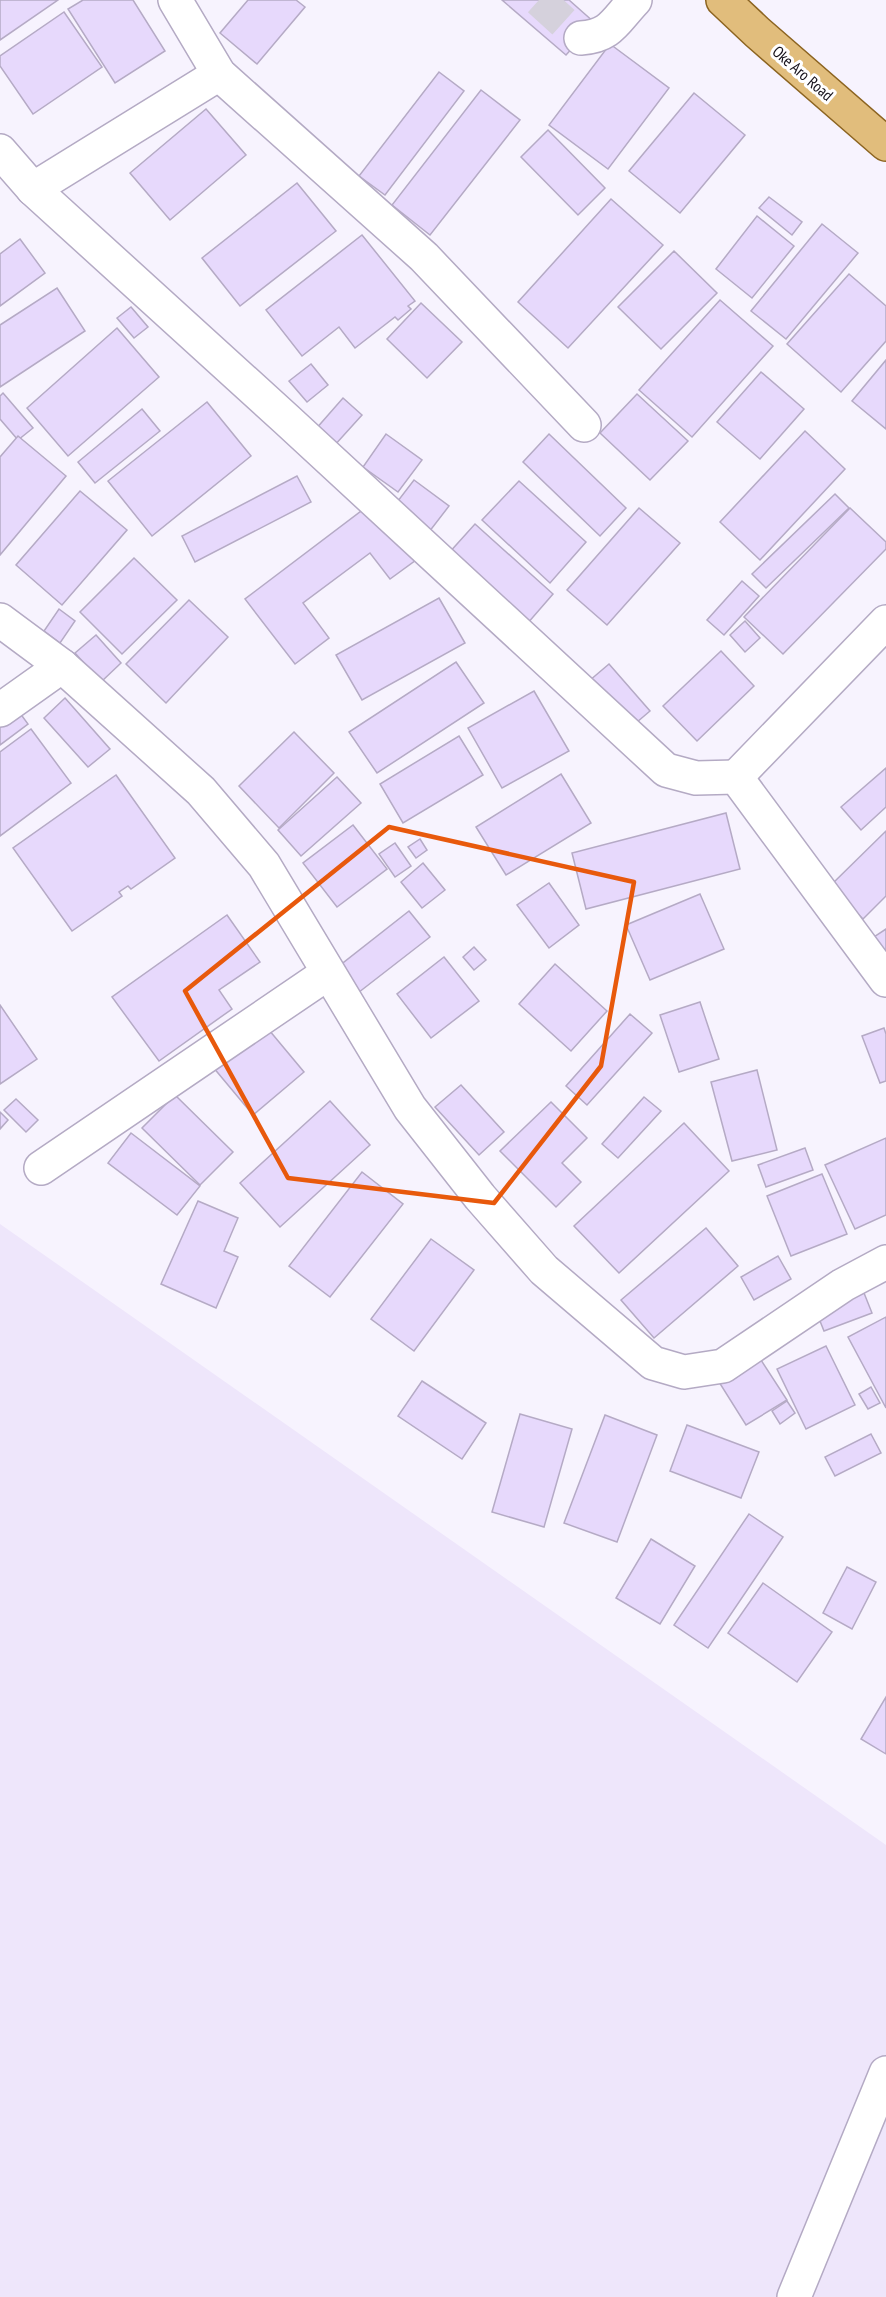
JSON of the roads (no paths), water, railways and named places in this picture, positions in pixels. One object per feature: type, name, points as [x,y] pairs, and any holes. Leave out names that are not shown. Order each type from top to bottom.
[{"type":"main road","name":"Oke Aro Road","points":[[723,0],[886,144]]},
{"type":"street","points":[[175,0],[219,74],[424,257],[584,425]]},
{"type":"street","points":[[581,38],[597,37],[605,32],[632,1]]},
{"type":"street","points":[[33,189],[219,74]]},
{"type":"street","points":[[0,152],[33,189],[295,427],[666,770],[696,778],[736,777],[886,622]]},
{"type":"street","points":[[0,620],[62,666],[201,791],[264,865],[410,1108],[480,1197],[544,1270],[653,1363],[684,1372],[723,1366],[843,1285],[886,1262]]},
{"type":"street","points":[[0,710],[62,666]]},
{"type":"street","points":[[736,777],[886,980]]},
{"type":"street","points":[[41,1168],[328,973]]},
{"type":"street","points":[[794,2297],[886,2073]]},
{"type":"tunnel","points":[[539,0],[581,38]]}]
